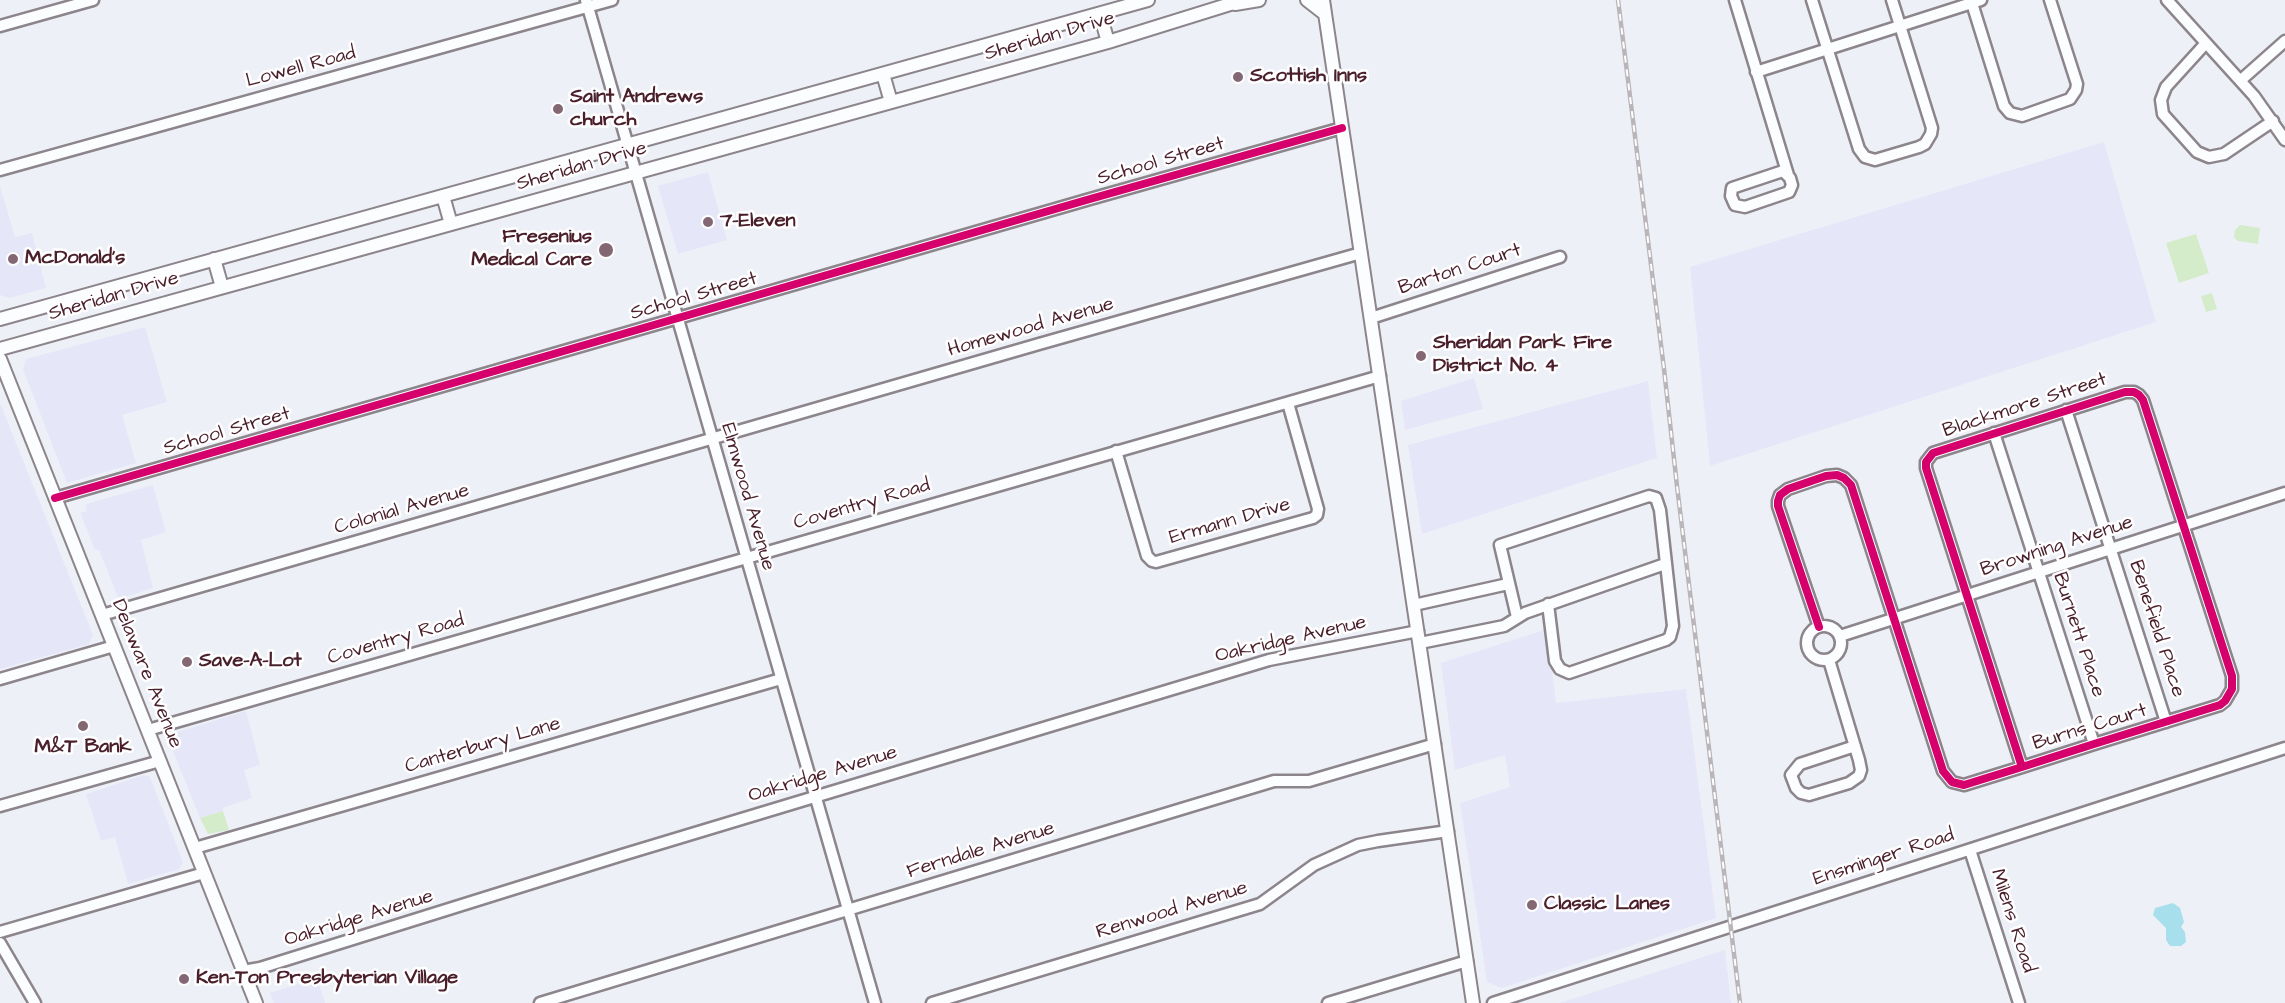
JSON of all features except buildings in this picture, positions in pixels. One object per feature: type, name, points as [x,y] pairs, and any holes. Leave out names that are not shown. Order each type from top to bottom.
[{"type":"main road","name":"Sheridan Drive","points":[[0,319],[1148,0]]},
{"type":"main road","name":"Sheridan Drive","points":[[0,349],[1108,42],[1237,2],[1259,0]]},
{"type":"main road","points":[[1307,0],[1325,14]]},
{"type":"main road","points":[[1323,0],[1473,1003]]},
{"type":"main road","points":[[1100,14],[1108,42]]},
{"type":"main road","points":[[883,74],[891,102]]},
{"type":"main road","points":[[443,196],[451,224]]},
{"type":"main road","points":[[214,259],[222,287]]},
{"type":"main road","name":"Delaware Avenue","points":[[0,359],[256,1003]]},
{"type":"street","points":[[0,26],[93,0]]},
{"type":"street","name":"Lowell Road","points":[[0,170],[587,3],[612,0]]},
{"type":"street","points":[[1735,0],[1752,52],[1756,72],[1788,175],[1791,188],[1786,194],[1745,207],[1738,207],[1733,202],[1731,192],[1736,185],[1783,171],[1788,175]]},
{"type":"street","points":[[1812,0],[1859,149],[1864,157],[1875,160],[1919,147],[1929,139],[1932,128],[1892,0]]},
{"type":"street","points":[[1756,72],[1974,1],[2004,105],[2010,113],[2022,116],[2070,99],[2076,90],[2077,84],[2050,0]]},
{"type":"street","points":[[2171,1],[2241,80],[2285,140]]},
{"type":"street","name":"Elmwood Avenue","points":[[587,3],[875,1003]]},
{"type":"street","points":[[2241,80],[2285,41]]},
{"type":"street","points":[[2206,43],[2163,93],[2161,108],[2163,114],[2197,152],[2209,157],[2224,154],[2273,121]]},
{"type":"street","name":"School Street","points":[[55,498],[1342,128]]},
{"type":"street","name":"Homewood Avenue","points":[[712,439],[1361,252]]},
{"type":"street","name":"Barton Court","points":[[1371,318],[1560,257]]},
{"type":"street","name":"Coventry Road","points":[[148,730],[1380,376]]},
{"type":"street","name":"Blackmore Street","points":[[1967,595],[1926,468],[1926,462],[1933,453],[2125,392],[2134,392],[2143,400],[2183,525]]},
{"type":"street","name":"Ermann Drive","points":[[1116,452],[1147,556],[1152,561],[1156,562],[1313,518],[1317,515],[1318,509],[1288,402]]},
{"type":"street","name":"Benefield Place","points":[[2066,410],[2166,722]]},
{"type":"street","name":"Burnett Place","points":[[1994,434],[2094,744]]},
{"type":"street","name":"Colonial Avenue","points":[[102,615],[712,439]]},
{"type":"street","name":"Burns Court","points":[[1819,627],[1778,507],[1778,501],[1780,495],[1788,489],[1832,475],[1844,478],[1851,485],[1947,777],[1957,784],[1964,785],[2220,705],[2230,696],[2233,683],[2183,525]]},
{"type":"street","name":"Browning Avenue","points":[[1840,636],[2285,493]]},
{"type":"street","points":[[1517,617],[1500,545],[1649,496],[1653,496],[1658,501],[1673,626],[1670,637],[1573,673],[1560,669],[1555,661],[1548,604]]},
{"type":"street","name":"Oakridge Avenue","points":[[243,971],[260,968],[816,796],[1269,660],[1504,626],[1517,617],[1548,604],[1665,564]]},
{"type":"street","points":[[1414,605],[1508,584]]},
{"type":"street","points":[[1967,595],[2022,767]]},
{"type":"street","points":[[1819,627],[1831,627],[1840,636],[1841,646],[1837,655],[1829,660],[1815,659],[1807,648],[1808,635],[1819,627]]},
{"type":"street","points":[[0,679],[114,646]]},
{"type":"street","points":[[1829,660],[1855,746],[1862,770],[1859,776],[1849,783],[1809,795],[1801,793],[1796,788],[1791,775],[1800,764],[1855,746]]},
{"type":"street","name":"Canterbury Lane","points":[[195,848],[781,679]]},
{"type":"street","name":"Ferndale Avenue","points":[[540,1003],[1274,781],[1309,781],[1435,744]]},
{"type":"street","name":"Ensminger Road","points":[[1493,1003],[2285,748]]},
{"type":"street","points":[[0,806],[160,760]]},
{"type":"street","name":"Renwood Avenue","points":[[932,1003],[1260,904],[1314,865],[1358,845],[1448,831]]},
{"type":"street","name":"Milens Road","points":[[1970,850],[2019,1003]]},
{"type":"street","points":[[0,932],[204,873]]},
{"type":"street","points":[[0,944],[35,1003]]},
{"type":"street","points":[[1328,1003],[1467,961]]},
{"type":"shaded area","points":[[2104,142],[2156,322],[1710,466],[1690,267]]},
{"type":"shaded area","points":[[708,172],[727,240],[678,254],[658,186]]},
{"type":"shaded area","points":[[0,186],[15,237],[32,233],[46,288],[10,298],[0,295]]},
{"type":"shaded area","points":[[145,327],[167,402],[122,415],[136,463],[67,483],[23,369],[26,359]]},
{"type":"shaded area","points":[[1474,378],[1483,409],[1405,430],[1401,401]]},
{"type":"shaded area","points":[[1648,381],[1657,458],[1422,534],[1408,445]]},
{"type":"shaded area","points":[[0,403],[93,635],[89,644],[0,669]]},
{"type":"shaded area","points":[[153,485],[166,532],[141,540],[153,588],[121,598],[118,597],[99,550],[95,550],[80,513],[86,511],[86,504]]},
{"type":"shaded area","points":[[1547,629],[1556,703],[1686,689],[1716,918],[1502,988],[1487,982],[1460,803],[1510,787],[1505,755],[1455,770],[1441,663]]},
{"type":"shaded area","points":[[246,711],[260,765],[244,770],[252,798],[200,818],[169,741],[174,733]]},
{"type":"shaded area","points":[[144,775],[150,777],[183,862],[179,869],[128,884],[115,837],[101,841],[86,794]]},
{"type":"shaded area","points":[[1725,950],[1731,1003],[1559,1003]]},
{"type":"shaded area","points":[[317,978],[325,1003],[274,1003],[270,993]]},
{"type":"green space","points":[[2240,225],[2260,228],[2258,244],[2238,241],[2234,237],[2235,230]]},
{"type":"green space","points":[[2196,234],[2209,273],[2179,283],[2166,243]]},
{"type":"green space","points":[[2212,293],[2217,309],[2206,312],[2201,296]]},
{"type":"green space","points":[[223,811],[229,830],[208,834],[200,818]]},
{"type":"water","points":[[2173,903],[2180,908],[2184,922],[2181,927],[2185,932],[2186,942],[2181,946],[2170,946],[2166,940],[2166,928],[2153,915],[2155,908]]},
{"type":"railway","points":[[1618,0],[1740,1003]]},
{"type":"cycle path","points":[[55,498],[1342,128]]},
{"type":"cycle path","points":[[1819,627],[1778,501],[1780,495],[1788,489],[1826,476],[1837,475],[1851,485],[1943,771],[1952,782],[1964,785],[2022,767],[2094,744],[2220,705],[2232,689],[2232,676],[2143,400],[2139,395],[2134,392],[2125,392],[1933,453],[1926,462],[1926,468],[2022,767]]},
{"type":"place","name":"Scottish Inns","points":[[1238,77]]},
{"type":"place","name":"Saint Andrews church","points":[[558,109]]},
{"type":"place","name":"7-Eleven","points":[[708,222]]},
{"type":"place","name":"Fresenius Medical Care","points":[[606,250]]},
{"type":"place","name":"McDonald's","points":[[13,259]]},
{"type":"place","name":"Sheridan Park Fire District No. 4","points":[[1421,356]]},
{"type":"place","name":"Save-A-Lot","points":[[187,662]]},
{"type":"place","name":"M&T Bank","points":[[83,726]]},
{"type":"place","name":"Classic Lanes","points":[[1532,905]]},
{"type":"place","name":"Ken-Ton Presbyterian Village","points":[[184,979]]}]
